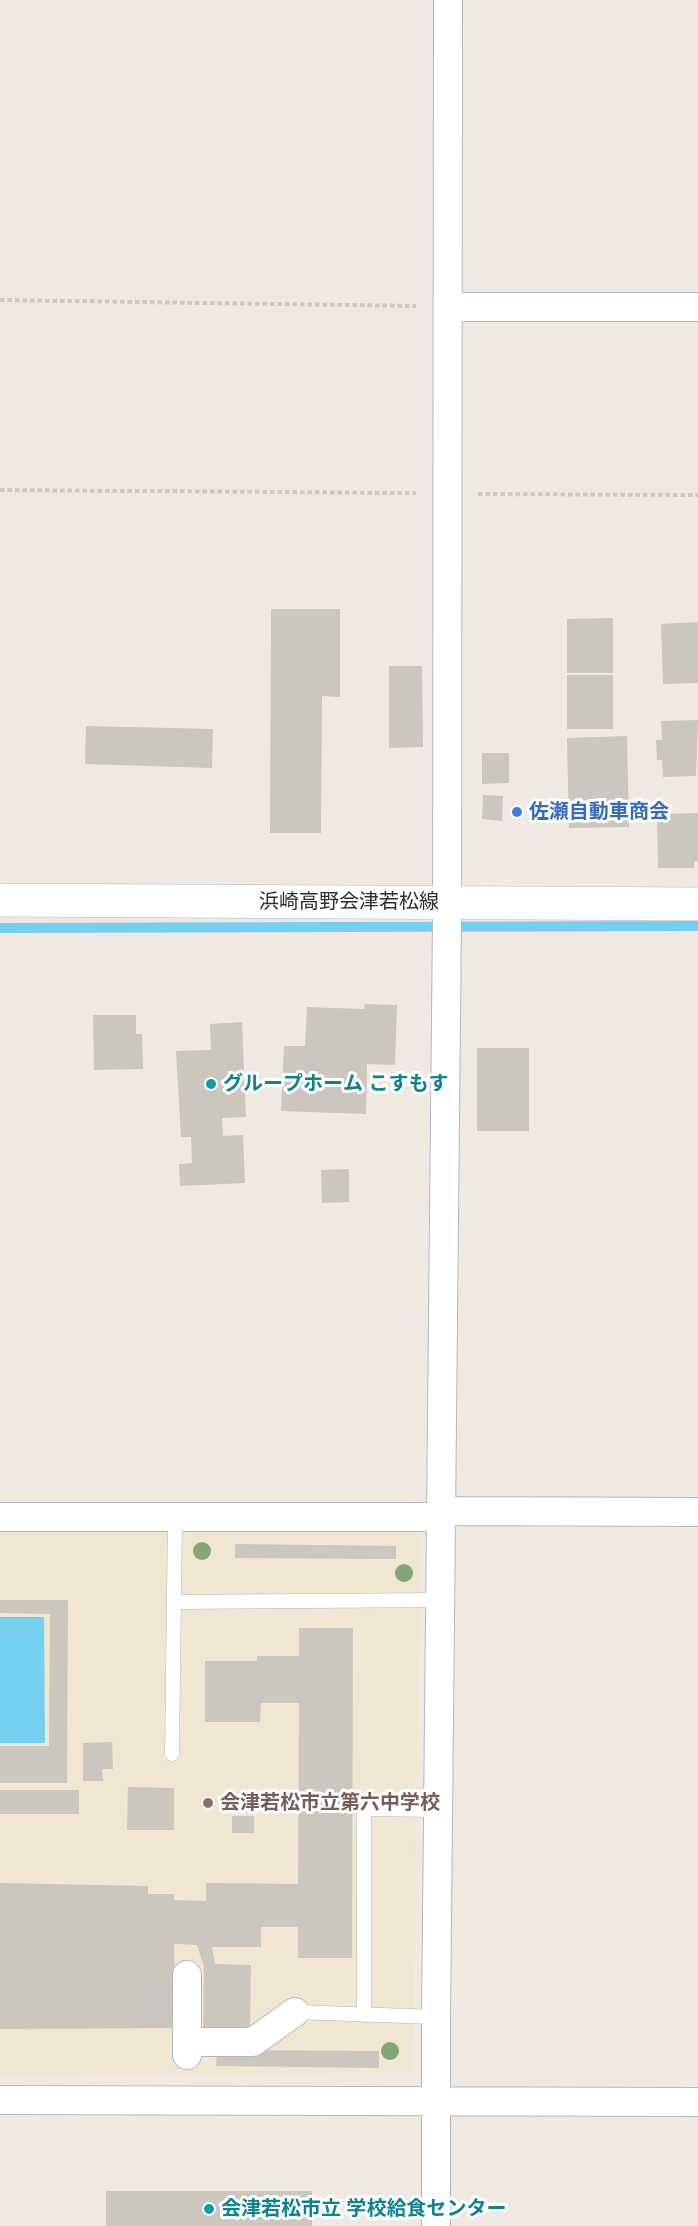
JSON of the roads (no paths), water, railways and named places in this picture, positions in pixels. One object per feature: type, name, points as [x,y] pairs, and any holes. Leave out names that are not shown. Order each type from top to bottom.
[{"type":"main road","name":"浜崎高野会津若松線","points":[[0,900],[447,910],[698,904]]},
{"type":"street","points":[[436,2226],[439,1600],[447,910],[448,2]]},
{"type":"street","points":[[449,307],[698,307]]},
{"type":"street","points":[[0,1517],[698,1512]]},
{"type":"street","points":[[187,1975],[187,2070]]},
{"type":"street","points":[[0,2100],[187,2070],[253,2042],[295,2012]]},
{"type":"street","points":[[187,2070],[435,2100],[698,2102]]},
{"type":"lane","points":[[172,1754],[175,1517]]},
{"type":"lane","points":[[174,1602],[439,1600]]},
{"type":"lane","points":[[364,2015],[364,1809],[438,1810]]},
{"type":"lane","points":[[295,2012],[436,2017]]},
{"type":"water","points":[[0,1617],[44,1617],[45,1743],[0,1743]]},
{"type":"waterway","points":[[0,928],[698,926]]},
{"type":"place","name":"佐瀬自動車商会","points":[[517,812]]},
{"type":"place","name":"グループホーム こすもす","points":[[211,1084]]},
{"type":"place","name":"会津若松市立第六中学校","points":[[208,1803]]},
{"type":"place","name":"会津若松市立 学校給食センター","points":[[209,2209]]}]
